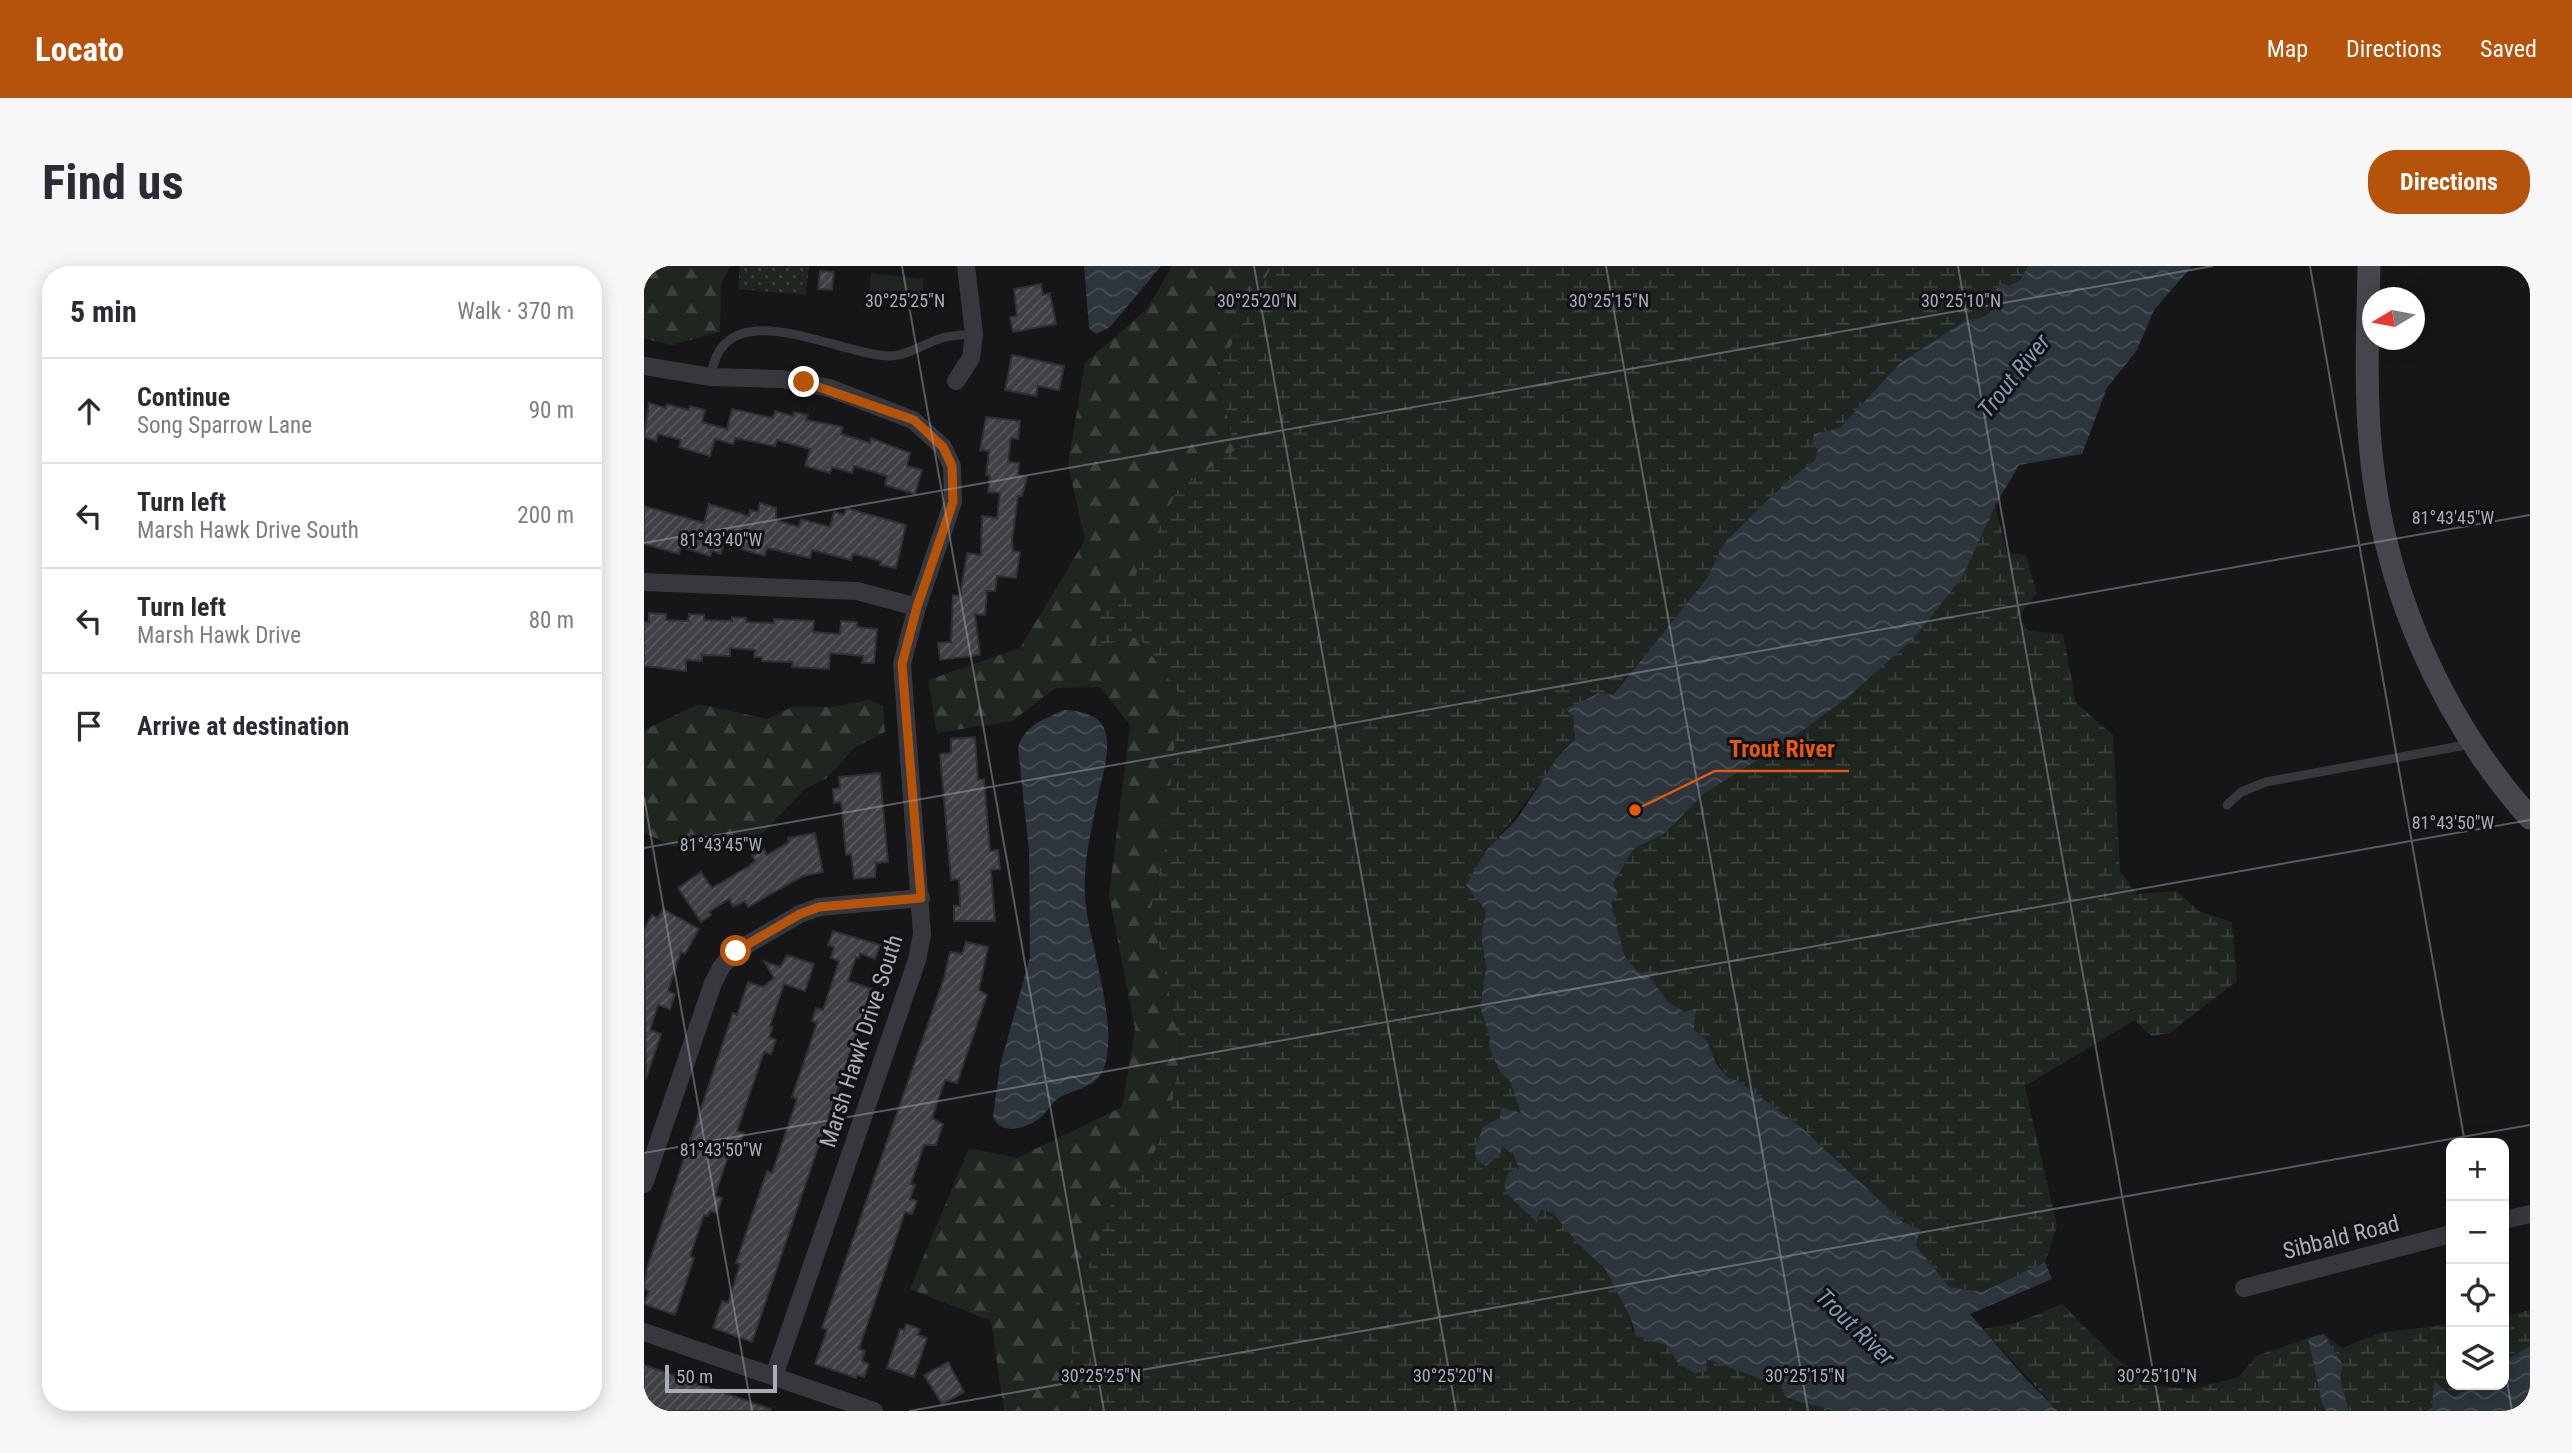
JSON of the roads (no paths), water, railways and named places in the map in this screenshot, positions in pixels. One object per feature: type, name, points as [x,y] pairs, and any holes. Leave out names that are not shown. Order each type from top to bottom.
[{"type":"street","points":[[956,381],[971,358],[974,334],[966,266]]},
{"type":"street","points":[[2369,266],[2369,430],[2386,546],[2420,645],[2473,744],[2530,818]]},
{"type":"street","points":[[644,366],[711,377]]},
{"type":"street","name":"Marsh Hawk Drive South","points":[[711,377],[782,379],[829,388],[914,420],[943,447],[952,466],[953,502],[906,642],[902,675],[921,898],[922,934],[917,960],[774,1376]]},
{"type":"street","points":[[644,582],[857,591],[917,607]]},
{"type":"street","points":[[644,1184],[713,983],[736,951],[800,914],[819,907],[921,898]]},
{"type":"street","points":[[2509,1219],[2530,1214]]},
{"type":"street","name":"Sibbald Road","points":[[2244,1288],[2446,1235]]},
{"type":"street","points":[[644,1332],[874,1411]]},
{"type":"lane","points":[[711,377],[713,361],[722,345],[742,333],[822,339],[888,356],[901,355],[943,337],[974,334]]},
{"type":"lane","points":[[2227,805],[2241,792],[2266,782],[2473,744]]},
{"type":"water","points":[[1084,266],[1161,266],[1110,327],[1096,334],[1089,328]]},
{"type":"water","points":[[2028,266],[2192,266],[2154,310],[2137,350],[2107,388],[2082,454],[2019,465],[1995,506],[1963,576],[1914,638],[1847,698],[1785,743],[1705,793],[1665,833],[1634,849],[1613,883],[1618,894],[1611,903],[1625,957],[1637,971],[1648,975],[1669,1003],[1685,1012],[1696,1008],[1694,1029],[1707,1041],[1716,1063],[1728,1078],[1739,1081],[1802,1128],[1903,1222],[1920,1229],[1916,1245],[1949,1287],[1982,1292],[2045,1262],[2052,1279],[1970,1314],[2024,1377],[2058,1411],[1835,1411],[1785,1397],[1781,1386],[1706,1359],[1707,1371],[1694,1373],[1678,1363],[1666,1345],[1636,1336],[1630,1317],[1605,1269],[1579,1245],[1553,1213],[1541,1210],[1537,1222],[1508,1195],[1504,1184],[1509,1172],[1519,1169],[1513,1154],[1502,1147],[1500,1155],[1486,1166],[1476,1160],[1475,1148],[1483,1127],[1500,1118],[1501,1107],[1521,1113],[1510,1081],[1500,1072],[1489,1047],[1490,1037],[1480,1007],[1486,968],[1481,935],[1486,911],[1466,885],[1488,848],[1517,819],[1557,758],[1575,739],[1573,717],[1566,709],[1599,693],[1613,695],[1707,578],[1724,543],[1785,483],[1815,460],[1818,449],[1812,444],[1814,434],[1840,428],[1900,363],[1966,320],[1982,318],[1994,308],[1989,297],[2002,283],[2009,286],[2020,280]]},
{"type":"water","points":[[1064,710],[1095,718],[1104,727],[1107,741],[1106,763],[1085,871],[1085,897],[1106,1009],[1108,1053],[1103,1070],[1094,1082],[1061,1097],[1036,1121],[1022,1127],[1008,1128],[996,1123],[993,1116],[1000,1066],[1030,957],[1029,850],[1018,749],[1020,741],[1029,729]]},
{"type":"water","points":[[2324,1334],[2343,1365],[2340,1378],[2349,1411],[2326,1411],[2322,1404],[2308,1338]]},
{"type":"water","points":[[2530,1346],[2530,1411],[2426,1411],[2432,1407],[2434,1381],[2453,1397],[2466,1390],[2509,1390],[2509,1358]]},
{"type":"place","name":"Trout River","points":[[1635,810]]}]
